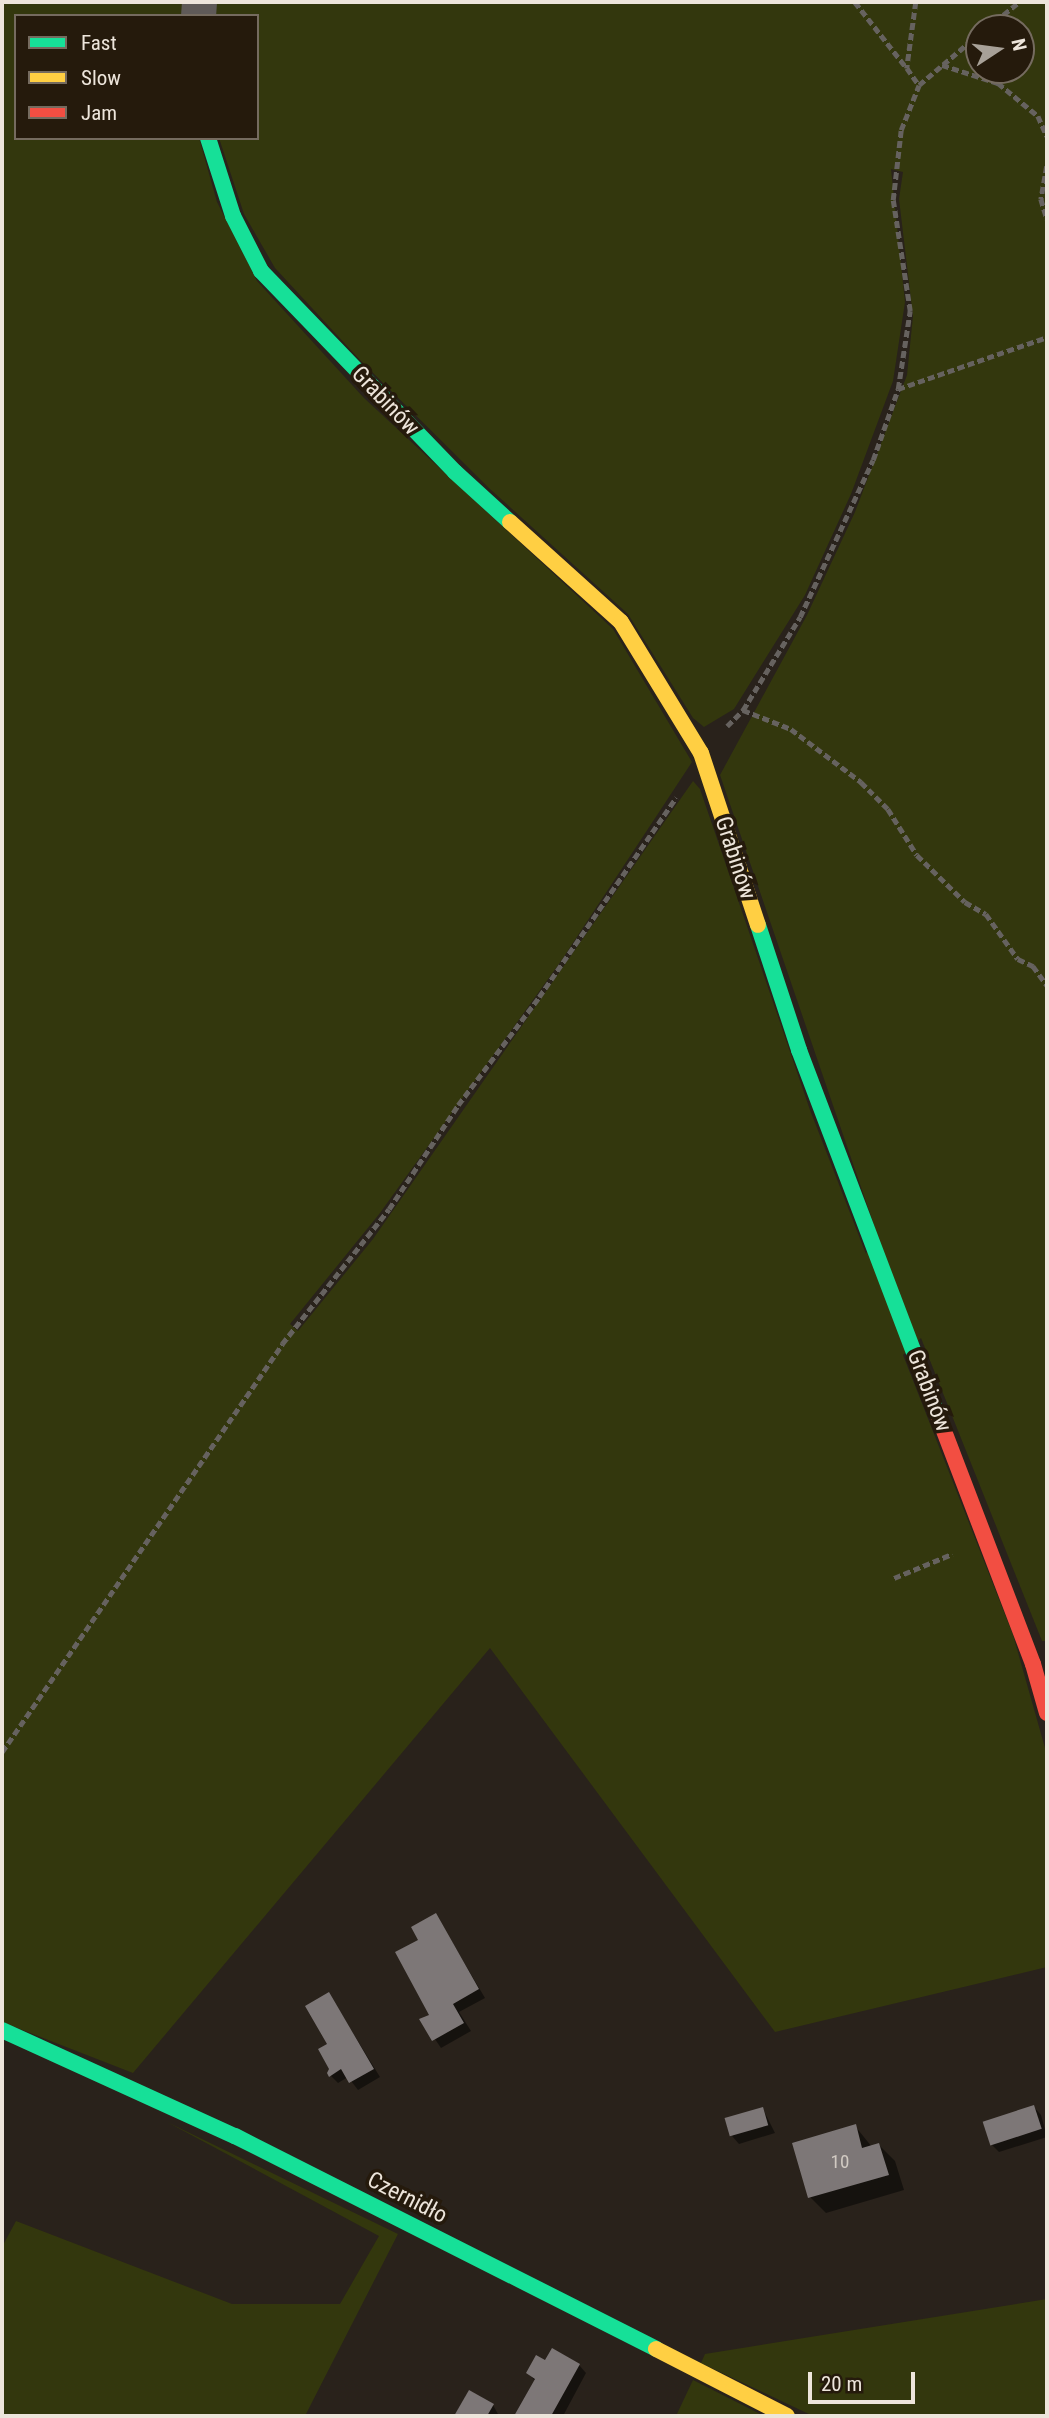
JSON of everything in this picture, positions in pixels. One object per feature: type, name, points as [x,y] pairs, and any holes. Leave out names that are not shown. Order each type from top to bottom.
[{"type":"street","name":"Grabinów","points":[[209,140],[233,216],[261,271],[454,472],[621,622],[701,753],[799,1050],[985,1540],[1047,1713]]},
{"type":"street","name":"Czernidło","points":[[2,2030],[235,2136],[787,2416]]},
{"type":"path","points":[[855,2],[919,85]]},
{"type":"path","points":[[907,68],[916,2]]},
{"type":"path","points":[[1004,14],[1019,2]]},
{"type":"path","points":[[2,1752],[282,1344],[389,1209],[458,1105],[554,975],[672,805],[701,753],[743,710],[800,617],[834,550],[898,389],[910,311],[894,200],[901,130],[919,85],[965,46]]},
{"type":"path","points":[[942,65],[998,83],[1038,116],[1047,136]]},
{"type":"path","points":[[1047,166],[1041,199],[1047,219]]},
{"type":"path","points":[[898,389],[1047,337]]},
{"type":"path","points":[[743,710],[791,729],[861,782],[888,809],[917,855],[965,902],[986,914],[1018,959],[1033,966],[1047,985]]},
{"type":"path","points":[[894,1578],[985,1540]]},
{"type":"green space","points":[[2,2],[187,2],[187,14],[14,14],[14,140],[200,140],[217,202],[257,281],[364,398],[613,629],[692,762],[561,961],[380,1213],[290,1324],[298,1331],[373,1239],[693,781],[700,789],[810,1110],[866,1254],[875,1228],[720,775],[807,615],[855,512],[907,375],[913,316],[899,199],[903,172],[891,169],[905,302],[893,381],[851,494],[805,595],[734,709],[704,727],[693,718],[628,614],[490,489],[360,360],[275,268],[244,214],[220,140],[259,140],[259,14],[209,14],[209,2],[1047,2],[1047,1641],[1042,1641],[921,1338],[903,1355],[1013,1635],[1047,1755],[1047,1967],[775,2032],[490,1648],[133,2073],[2,2022]]},
{"type":"green space","points":[[167,2122],[398,2234],[305,2416],[2,2416],[2,2247],[16,2221],[232,2304],[340,2304],[379,2236]]},
{"type":"green space","points":[[1047,2299],[1047,2416],[813,2416],[701,2363],[705,2354]]},
{"type":"green space","points":[[693,2380],[764,2416],[676,2416]]},
{"type":"building","points":[[436,1913],[479,1989],[453,2004],[464,2023],[432,2041],[419,2019],[429,2015],[395,1952],[418,1940],[411,1927]]},
{"type":"building","points":[[329,1992],[374,2069],[349,2083],[341,2069],[329,2077],[329,2069],[318,2049],[327,2044],[305,2006]]},
{"type":"building","points":[[1034,2105],[1042,2129],[990,2145],[983,2122]]},
{"type":"building","points":[[763,2107],[768,2125],[730,2136],[725,2118]]},
{"type":"building","points":[[856,2124],[862,2148],[879,2143],[889,2175],[808,2198],[792,2143]]},
{"type":"building","points":[[552,2348],[580,2364],[551,2416],[514,2416],[535,2379],[526,2373],[536,2355],[545,2360]]},
{"type":"building","points":[[469,2390],[494,2404],[487,2416],[454,2416]]},
{"type":"traffic: fast","points":[[209,140],[233,216],[261,271],[455,472],[510,522]]},
{"type":"traffic: fast","points":[[758,925],[799,1050],[936,1410]]},
{"type":"traffic: fast","points":[[2,2030],[235,2136],[656,2349]]},
{"type":"traffic: slow","points":[[510,522],[621,622],[701,753],[758,925]]},
{"type":"traffic: slow","points":[[656,2349],[787,2416]]},
{"type":"traffic: jam","points":[[936,1410],[1033,1664],[1047,1713]]}]
